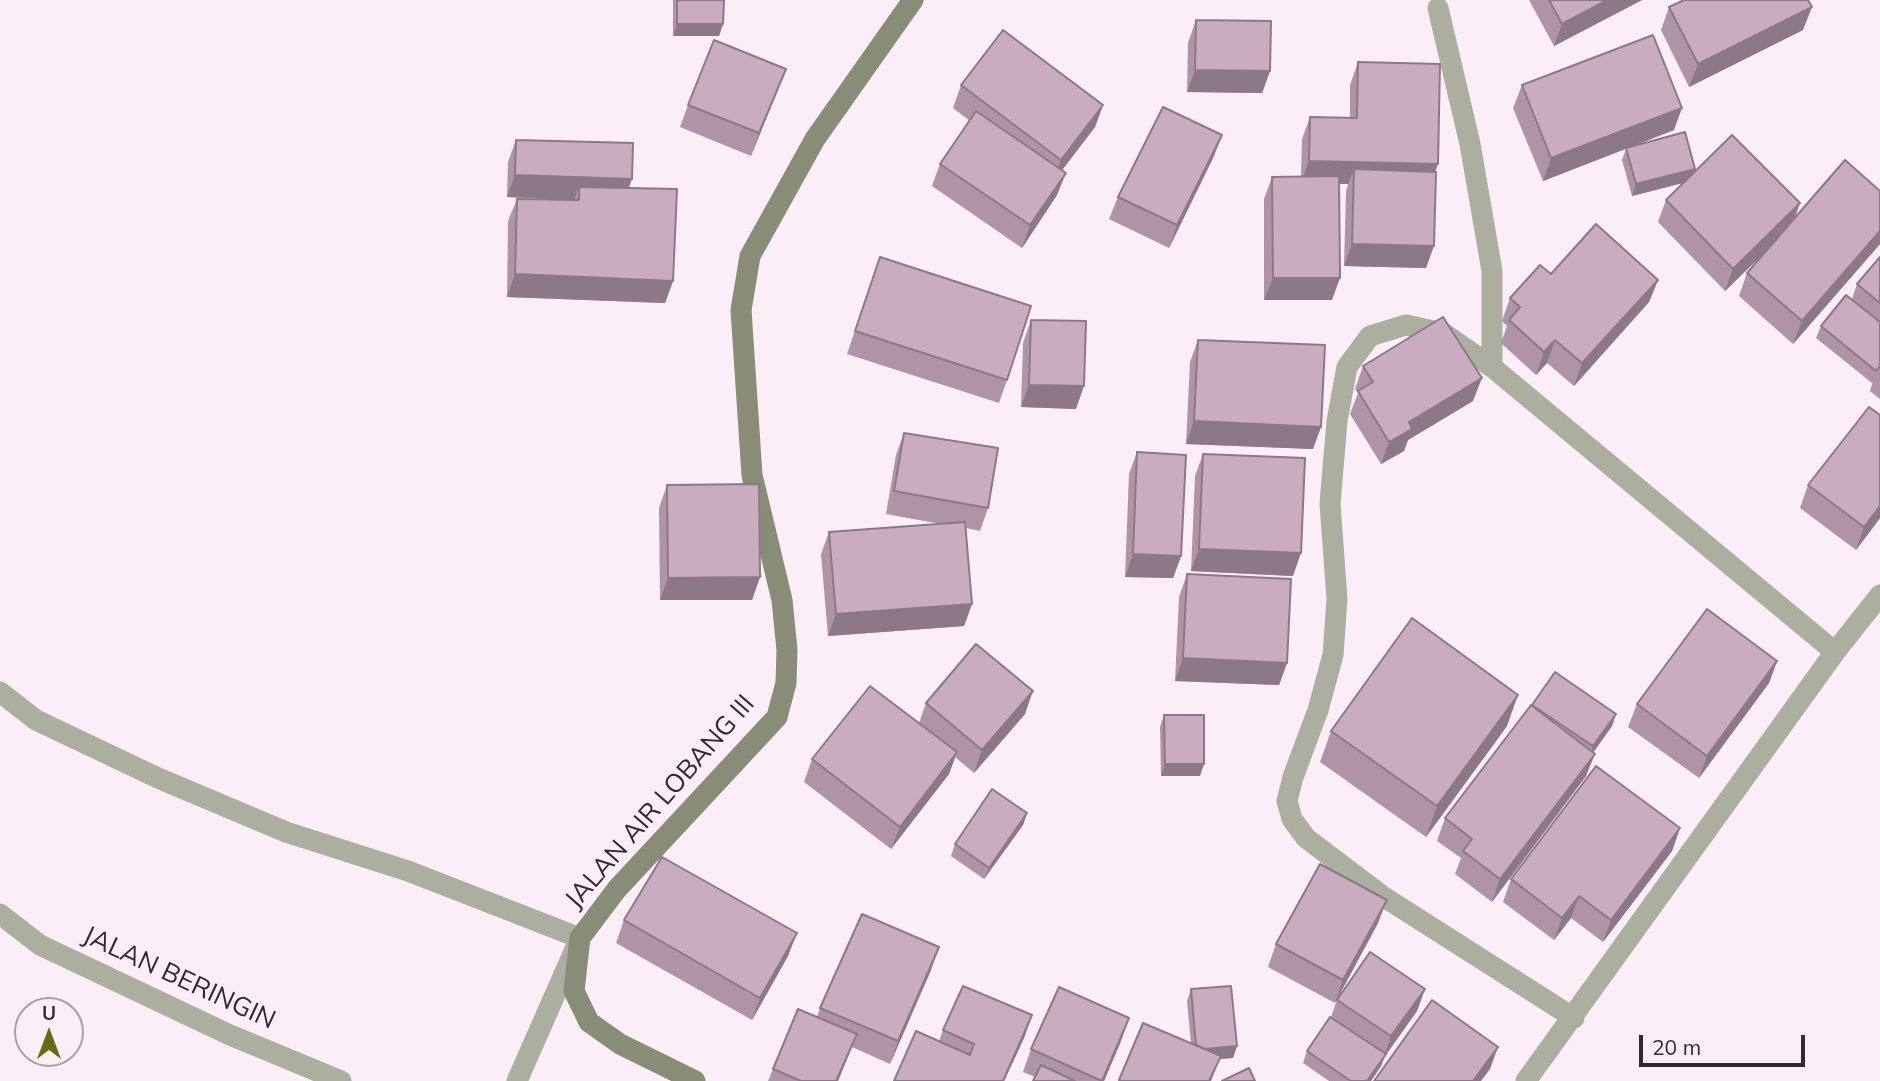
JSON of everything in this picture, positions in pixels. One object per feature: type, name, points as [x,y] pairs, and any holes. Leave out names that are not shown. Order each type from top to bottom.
[{"type":"street","name":"JALAN AIR LOBANG III","points":[[695,1081],[620,1044],[589,1022],[574,991],[580,938],[617,889],[776,717],[786,683],[788,650],[782,600],[752,475],[741,310],[750,256],[815,139],[912,0]]},
{"type":"street","points":[[1438,8],[1470,144],[1492,271],[1492,367]]},
{"type":"street","points":[[1574,1018],[1384,897],[1306,838],[1292,819],[1287,801],[1293,777],[1318,710],[1333,655],[1338,599],[1330,504],[1336,421],[1348,367],[1370,336],[1406,325],[1443,332],[1492,367],[1835,652]]},
{"type":"street","points":[[1526,1081],[1574,1018],[1835,652],[1880,595]]},
{"type":"street","points":[[0,692],[36,720],[158,778],[286,832],[408,871],[580,938],[517,1081]]},
{"type":"street","name":"JALAN BERINGIN","points":[[0,914],[40,945],[230,1035],[341,1081]]},
{"type":"building","points":[[677,0],[724,0],[723,24],[677,24]]},
{"type":"building","points":[[1549,0],[1607,0],[1562,24]]},
{"type":"building","points":[[1684,0],[1808,0],[1812,7],[1698,64],[1669,7]]},
{"type":"building","points":[[1196,20],[1271,21],[1270,71],[1195,70]]},
{"type":"building","points":[[1003,30],[1103,105],[1061,160],[961,85]]},
{"type":"building","points":[[1653,35],[1682,108],[1551,158],[1522,85]]},
{"type":"building","points":[[714,40],[786,69],[759,133],[688,105]]},
{"type":"building","points":[[1358,62],[1440,64],[1438,164],[1309,161],[1310,117],[1357,118]]},
{"type":"building","points":[[1163,107],[1222,135],[1177,225],[1118,197]]},
{"type":"building","points":[[976,111],[1066,173],[1030,225],[940,164]]},
{"type":"building","points":[[1685,132],[1695,169],[1636,184],[1626,148]]},
{"type":"building","points":[[1732,135],[1800,203],[1733,269],[1666,200]]},
{"type":"building","points":[[516,140],[633,143],[632,179],[515,175]]},
{"type":"building","points":[[1845,160],[1880,191],[1880,231],[1802,321],[1747,273]]},
{"type":"building","points":[[1354,169],[1436,172],[1434,246],[1352,244]]},
{"type":"building","points":[[1339,176],[1340,278],[1273,278],[1272,177]]},
{"type":"building","points":[[579,187],[677,189],[673,281],[515,274],[517,199],[579,200]]},
{"type":"building","points":[[1596,224],[1658,280],[1582,363],[1555,340],[1544,352],[1509,320],[1520,307],[1510,298],[1540,265],[1551,274]]},
{"type":"building","points":[[880,257],[1031,306],[1007,380],[855,331]]},
{"type":"building","points":[[1880,257],[1880,303],[1857,284]]},
{"type":"building","points":[[1846,295],[1880,322],[1880,366],[1876,371],[1821,326]]},
{"type":"building","points":[[1443,317],[1482,378],[1409,422],[1412,429],[1389,442],[1358,391],[1373,382],[1363,366]]},
{"type":"building","points":[[1031,320],[1086,321],[1084,386],[1029,385]]},
{"type":"building","points":[[1198,340],[1325,345],[1321,427],[1194,421]]},
{"type":"building","points":[[1869,407],[1880,415],[1880,506],[1864,527],[1808,485]]},
{"type":"building","points":[[904,433],[998,448],[988,508],[894,491]]},
{"type":"building","points":[[1137,452],[1186,455],[1181,556],[1133,554]]},
{"type":"building","points":[[1203,454],[1305,458],[1301,553],[1199,549]]},
{"type":"building","points":[[759,484],[760,577],[668,578],[667,485]]},
{"type":"building","points":[[965,522],[972,604],[836,614],[829,532]]},
{"type":"building","points":[[1187,574],[1291,579],[1287,663],[1183,658]]},
{"type":"building","points":[[1707,609],[1777,661],[1707,756],[1637,704]]},
{"type":"building","points":[[1412,618],[1518,695],[1437,806],[1331,731]]},
{"type":"building","points":[[976,644],[1033,691],[982,750],[926,703]]},
{"type":"building","points":[[1555,672],[1616,714],[1593,746],[1532,705]]},
{"type":"building","points":[[870,686],[957,752],[900,827],[812,759]]},
{"type":"building","points":[[1531,705],[1595,754],[1500,879],[1463,851],[1472,839],[1445,818]]},
{"type":"building","points":[[1164,715],[1204,715],[1204,764],[1165,764]]},
{"type":"building","points":[[1596,766],[1680,828],[1611,920],[1579,896],[1562,918],[1511,879]]},
{"type":"building","points":[[992,789],[1027,813],[989,868],[955,844]]},
{"type":"building","points":[[662,857],[797,933],[760,998],[624,920]]},
{"type":"building","points":[[1320,864],[1387,900],[1343,980],[1276,944]]},
{"type":"building","points":[[862,914],[939,947],[898,1041],[820,1008]]},
{"type":"building","points":[[1370,952],[1425,989],[1391,1036],[1337,1000]]},
{"type":"building","points":[[963,986],[1032,1015],[1003,1081],[894,1081],[916,1031],[970,1055],[974,1044],[943,1030]]},
{"type":"building","points":[[1231,986],[1237,1046],[1205,1049],[1196,1045],[1191,989]]},
{"type":"building","points":[[1059,987],[1129,1018],[1102,1081],[1031,1049]]},
{"type":"building","points":[[1432,1000],[1498,1047],[1473,1081],[1374,1081]]},
{"type":"building","points":[[798,1009],[857,1034],[836,1081],[801,1081],[773,1069]]},
{"type":"building","points":[[1330,1017],[1386,1054],[1367,1081],[1351,1081],[1307,1051]]},
{"type":"building","points":[[1143,1023],[1221,1056],[1209,1081],[1119,1080]]},
{"type":"building","points":[[1041,1065],[1075,1081],[1033,1081]]},
{"type":"building","points":[[1249,1068],[1255,1081],[1222,1081]]}]
